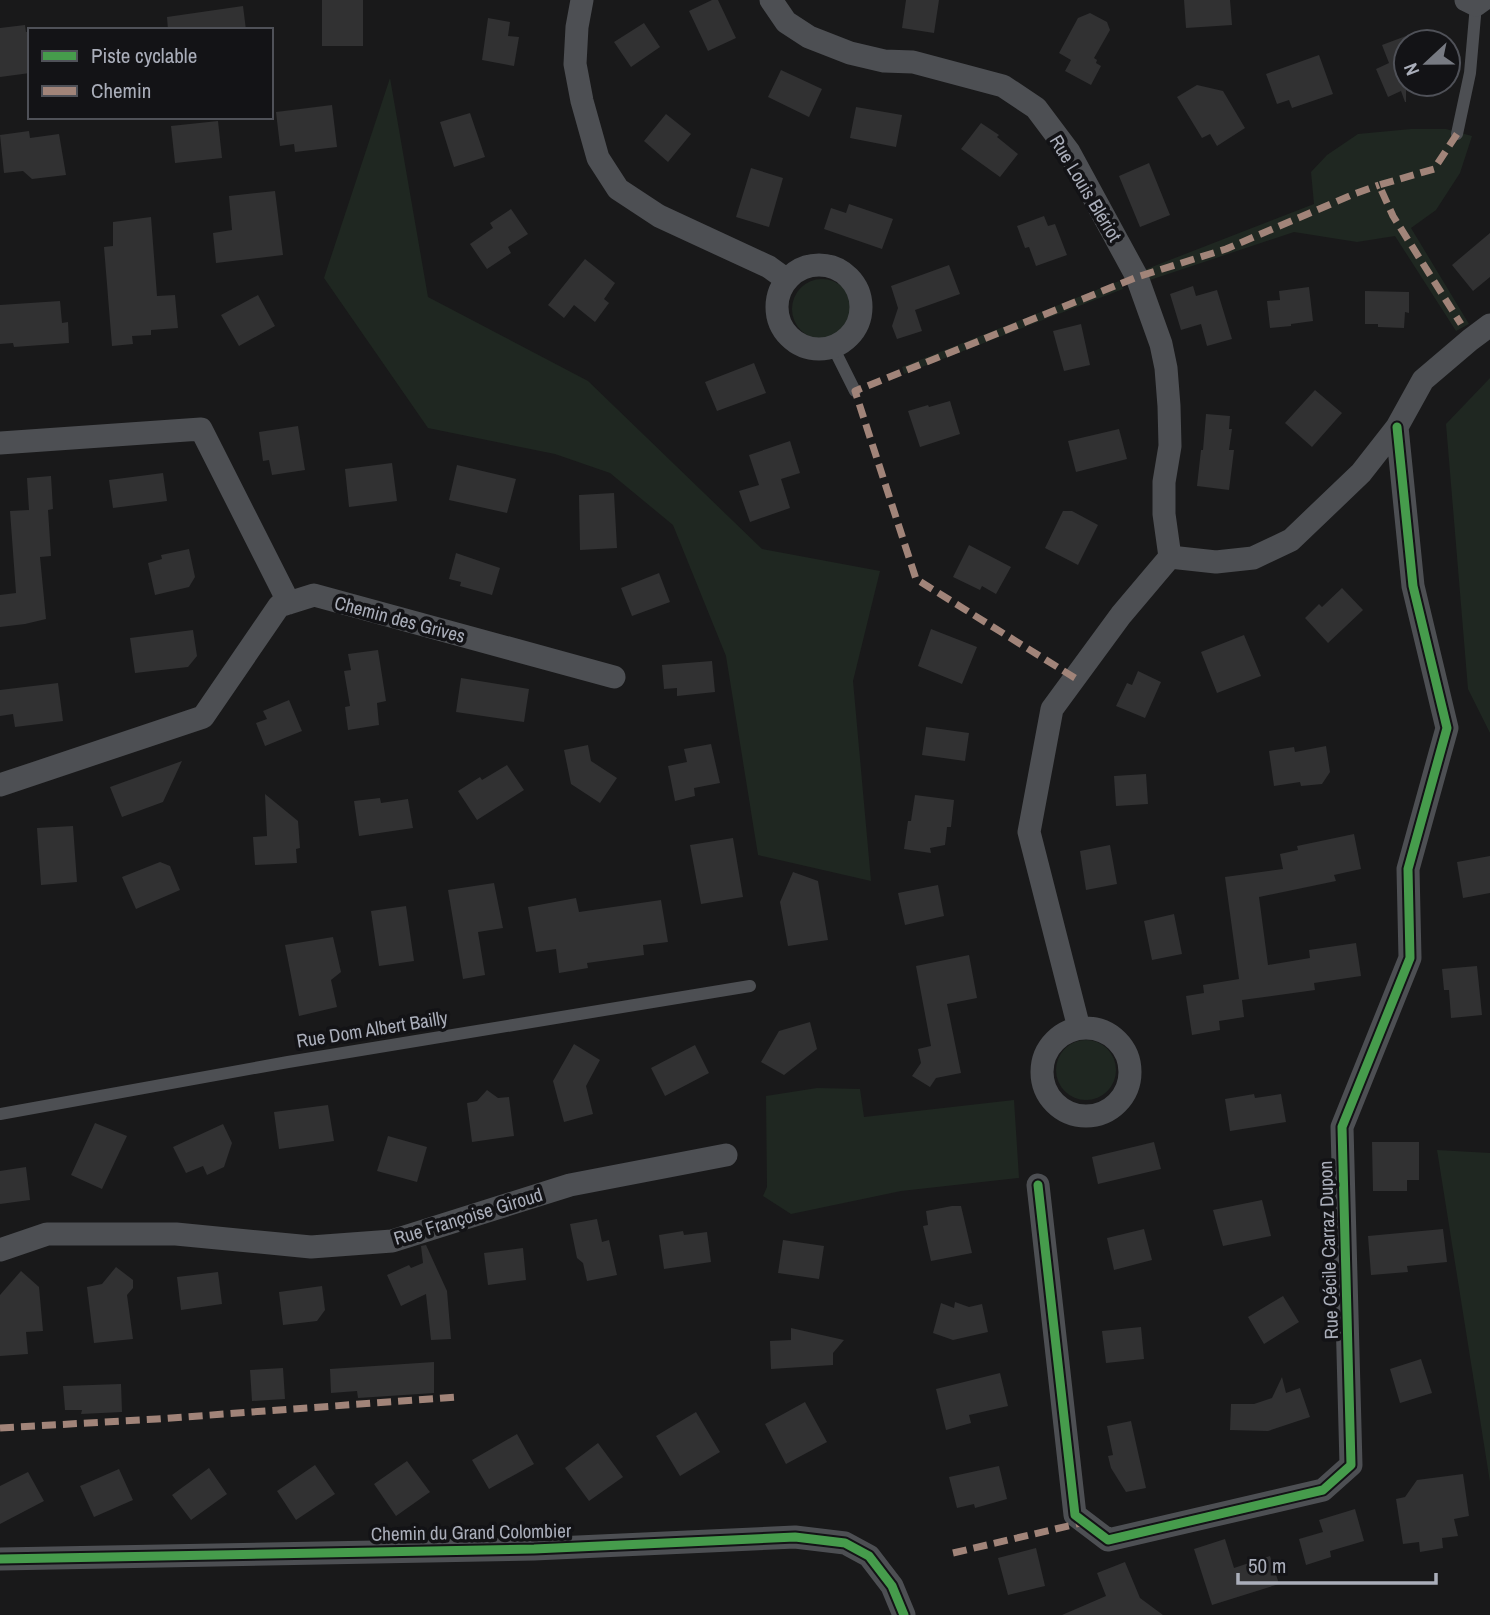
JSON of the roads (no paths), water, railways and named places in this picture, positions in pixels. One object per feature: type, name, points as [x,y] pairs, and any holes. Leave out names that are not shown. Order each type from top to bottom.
[{"type":"street","points":[[582,0],[575,64],[598,158],[618,189],[659,216],[769,267],[787,280]]},
{"type":"street","name":"Rue Louis Blériot","points":[[771,0],[786,22],[809,37],[850,53],[884,61],[913,62],[1003,86],[1036,108],[1069,152],[1137,277],[1161,344],[1166,368],[1170,446],[1164,482],[1164,514],[1170,557]]},
{"type":"street","points":[[825,264],[850,277],[858,289],[862,302],[861,316],[850,335],[833,347],[806,347],[785,331],[777,305],[780,291],[797,270],[825,264]]},
{"type":"street","points":[[1079,1028],[1029,832],[1052,709],[1121,615],[1170,557],[1216,562],[1254,558],[1292,540],[1361,473],[1397,427],[1423,380],[1490,325]]},
{"type":"street","name":"Rue Cécile Carraz Dupon","points":[[1038,1185],[1075,1516],[1108,1540],[1323,1490],[1351,1465],[1342,1126],[1410,958],[1408,869],[1447,728],[1413,586],[1397,427]]},
{"type":"street","points":[[0,443],[201,429],[289,603],[279,606],[203,717],[0,785]]},
{"type":"street","name":"Chemin des Grives","points":[[289,603],[314,595],[614,677]]},
{"type":"street","name":"Rue Françoise Giroud","points":[[0,1250],[47,1234],[176,1234],[311,1247],[392,1241],[570,1185],[726,1156]]},
{"type":"street","name":"Chemin du Grand Colombier","points":[[0,1559],[534,1549],[795,1537],[845,1543],[869,1556],[892,1586],[904,1615]]},
{"type":"lane","points":[[1457,134],[1470,73],[1475,2]]},
{"type":"lane","points":[[833,347],[855,391]]},
{"type":"lane","name":"Rue Dom Albert Bailly","points":[[0,1114],[288,1062],[750,986]]}]
